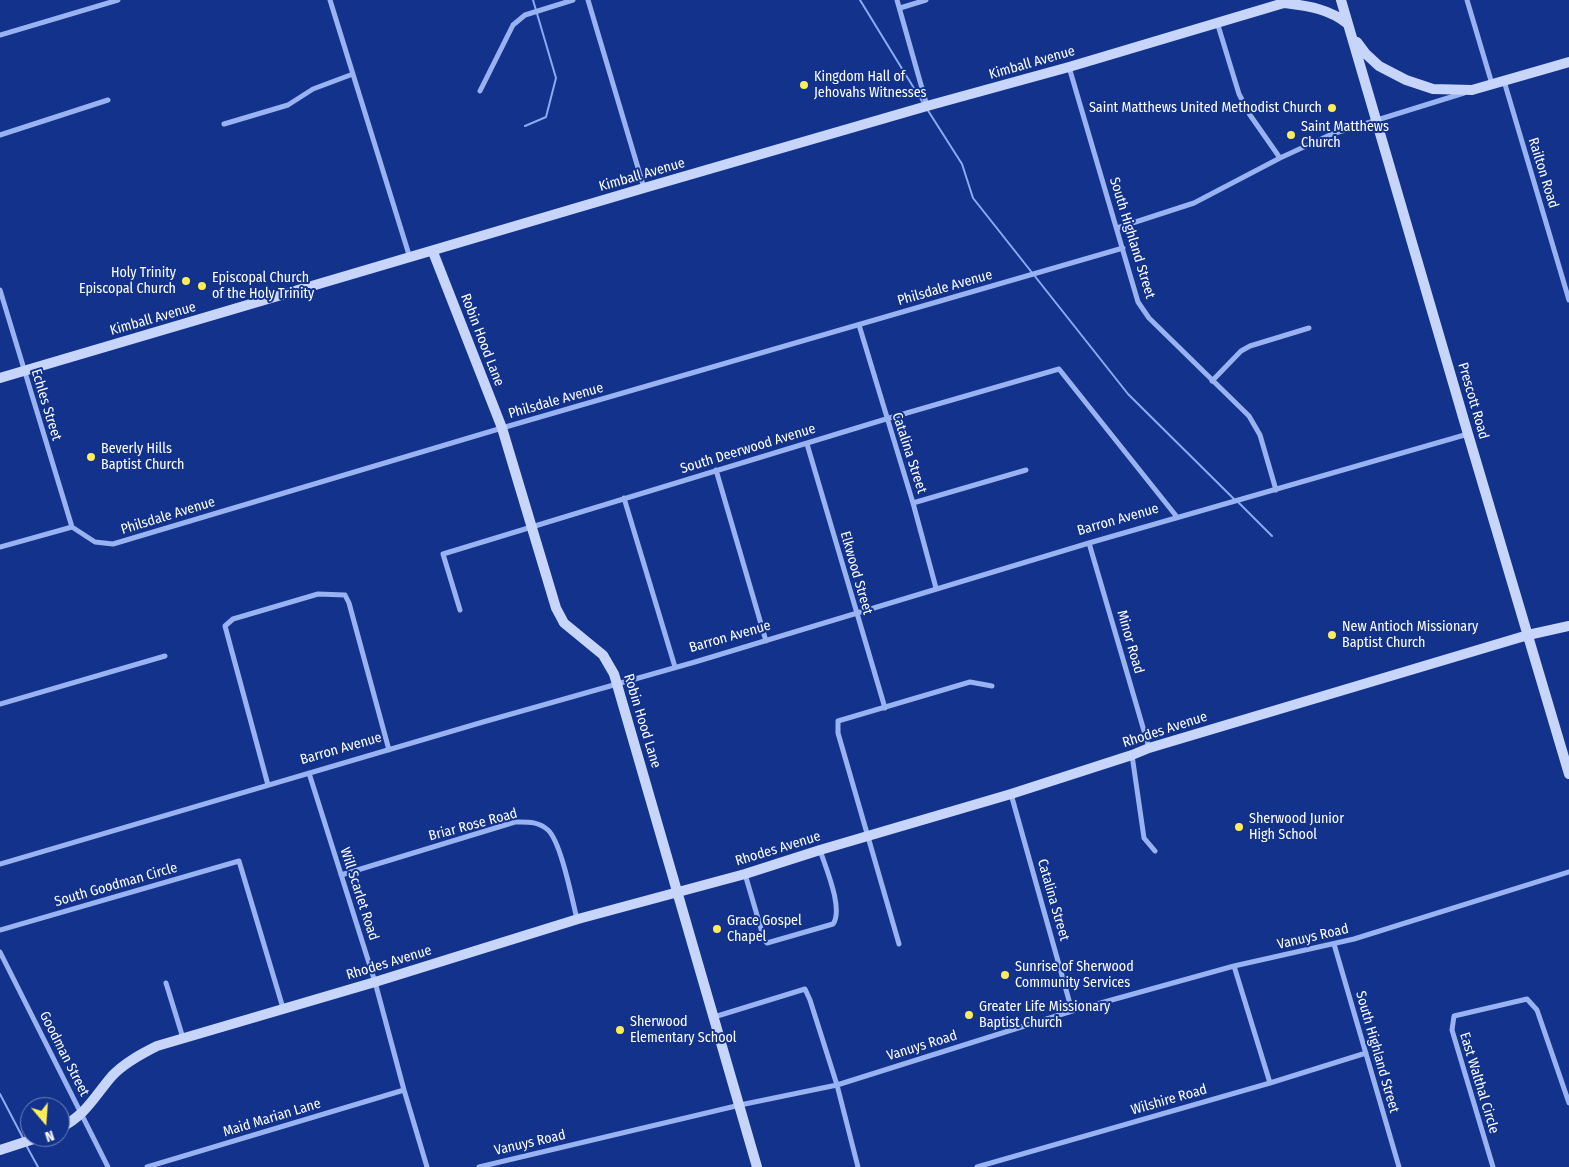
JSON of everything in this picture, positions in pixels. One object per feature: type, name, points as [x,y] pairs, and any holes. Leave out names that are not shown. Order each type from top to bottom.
[{"type":"main road","name":"Prescott Road","points":[[1341,0],[1569,774]]},
{"type":"main road","name":"Kimball Avenue","points":[[0,378],[433,252],[644,188],[1289,2]]},
{"type":"main road","points":[[1289,2],[1320,8],[1338,16],[1349,24]]},
{"type":"main road","points":[[1352,36],[1366,54],[1379,66],[1406,80],[1433,89],[1472,90],[1569,62]]},
{"type":"main road","name":"Robin Hood Lane","points":[[433,252],[502,428],[533,526],[556,608],[564,623],[603,656],[617,684],[757,1167]]},
{"type":"main road","points":[[1528,635],[1569,626]]},
{"type":"main road","name":"Rhodes Avenue","points":[[70,1122],[82,1114],[113,1075],[133,1059],[157,1046],[375,982],[578,919],[745,874],[1011,794],[1149,748],[1528,635]]},
{"type":"main road","points":[[0,1150],[20,1144]]},
{"type":"street","points":[[0,35],[118,0]]},
{"type":"street","points":[[330,0],[410,258]]},
{"type":"street","points":[[480,91],[513,25],[524,15],[573,0]]},
{"type":"street","points":[[588,0],[644,188]]},
{"type":"street","points":[[897,0],[928,106]]},
{"type":"street","points":[[900,8],[926,0]]},
{"type":"street","points":[[1466,0],[1492,85]]},
{"type":"street","points":[[1217,22],[1239,94],[1250,115],[1280,158]]},
{"type":"street","name":"South Highland Street","points":[[1069,67],[1138,302],[1149,318],[1249,416],[1260,435],[1276,490]]},
{"type":"street","points":[[224,124],[288,105],[313,89],[353,74]]},
{"type":"street","name":"Railton Road","points":[[1504,81],[1569,300]]},
{"type":"street","points":[[1117,228],[1194,203],[1280,158],[1332,134],[1472,90]]},
{"type":"street","points":[[0,135],[108,100]]},
{"type":"street","name":"Philsdale Avenue","points":[[72,527],[96,542],[113,544],[502,428],[1123,248]]},
{"type":"street","name":"Echles Street","points":[[0,290],[72,527]]},
{"type":"street","name":"Catalina Street","points":[[859,325],[913,503],[936,588]]},
{"type":"street","points":[[1212,381],[1241,351],[1250,346],[1308,328]]},
{"type":"street","name":"South Deerwood Avenue","points":[[460,610],[444,554],[716,470],[1059,369],[1177,517]]},
{"type":"street","name":"Barron Avenue","points":[[0,864],[675,668],[1177,517],[1468,434]]},
{"type":"street","name":"Elkwood Street","points":[[807,444],[856,614],[886,708]]},
{"type":"street","points":[[716,470],[766,640]]},
{"type":"street","points":[[913,503],[1026,470]]},
{"type":"street","points":[[624,498],[675,668]]},
{"type":"street","points":[[0,548],[72,527]]},
{"type":"street","name":"Minor Road","points":[[1089,543],[1149,748]]},
{"type":"street","points":[[268,785],[225,626],[232,619],[318,594],[345,595],[349,603],[389,750]]},
{"type":"street","points":[[0,704],[165,656]]},
{"type":"street","points":[[899,944],[838,733],[838,720],[886,708],[970,682],[992,686]]},
{"type":"street","points":[[1132,755],[1144,838],[1155,851]]},
{"type":"street","name":"Will Scarlet Road","points":[[309,773],[375,982],[404,1090],[428,1167]]},
{"type":"street","name":"Catalina Street","points":[[1011,794],[1072,1011]]},
{"type":"street","name":"Briar Rose Road","points":[[341,876],[515,822],[533,822],[549,830],[559,849],[578,919]]},
{"type":"street","points":[[745,874],[764,939],[767,943],[833,924],[836,918],[834,893],[820,850]]},
{"type":"street","name":"South Goodman Circle","points":[[0,930],[239,861],[283,1008]]},
{"type":"street","name":"Vanuys Road","points":[[479,1167],[837,1084],[1072,1011],[1234,966],[1354,939],[1569,872]]},
{"type":"street","name":"South Highland Street","points":[[1334,944],[1399,1167]]},
{"type":"street","name":"Goodman Street","points":[[0,952],[108,1167]]},
{"type":"street","points":[[1234,966],[1270,1083]]},
{"type":"street","points":[[166,983],[183,1039]]},
{"type":"street","points":[[714,1017],[805,988],[837,1084],[858,1167]]},
{"type":"street","name":"East Walthal Circle","points":[[1493,1167],[1452,1030],[1454,1016],[1527,999],[1537,1010],[1569,1103]]},
{"type":"street","name":"Wilshire Road","points":[[978,1167],[1270,1083],[1366,1053]]},
{"type":"street","name":"Maid Marian Lane","points":[[147,1167],[404,1090]]},
{"type":"waterway","points":[[525,126],[546,117],[556,78],[533,0]]},
{"type":"waterway","points":[[860,0],[923,103]]},
{"type":"waterway","points":[[927,109],[962,164],[973,198],[1128,394],[1234,499]]},
{"type":"waterway","points":[[1238,502],[1272,536]]},
{"type":"waterway","points":[[0,1094],[20,1132]]},
{"type":"waterway","points":[[27,1147],[38,1167]]},
{"type":"place","name":"Kingdom Hall of Jehovahs Witnesses","points":[[804,85]]},
{"type":"place","name":"Saint Matthews United Methodist Church","points":[[1332,108]]},
{"type":"place","name":"Saint Matthews Church","points":[[1291,135]]},
{"type":"place","name":"Holy Trinity Episcopal Church","points":[[186,281]]},
{"type":"place","name":"Episcopal Church of the Holy Trinity","points":[[202,286]]},
{"type":"place","name":"Beverly Hills Baptist Church","points":[[91,457]]},
{"type":"place","name":"New Antioch Missionary Baptist Church","points":[[1332,635]]},
{"type":"place","name":"Sherwood Junior High School","points":[[1239,827]]},
{"type":"place","name":"Grace Gospel Chapel","points":[[717,929]]},
{"type":"place","name":"Sunrise of Sherwood Community Services","points":[[1005,975]]},
{"type":"place","name":"Greater Life Missionary Baptist Church","points":[[969,1015]]},
{"type":"place","name":"Sherwood Elementary School","points":[[620,1030]]}]
